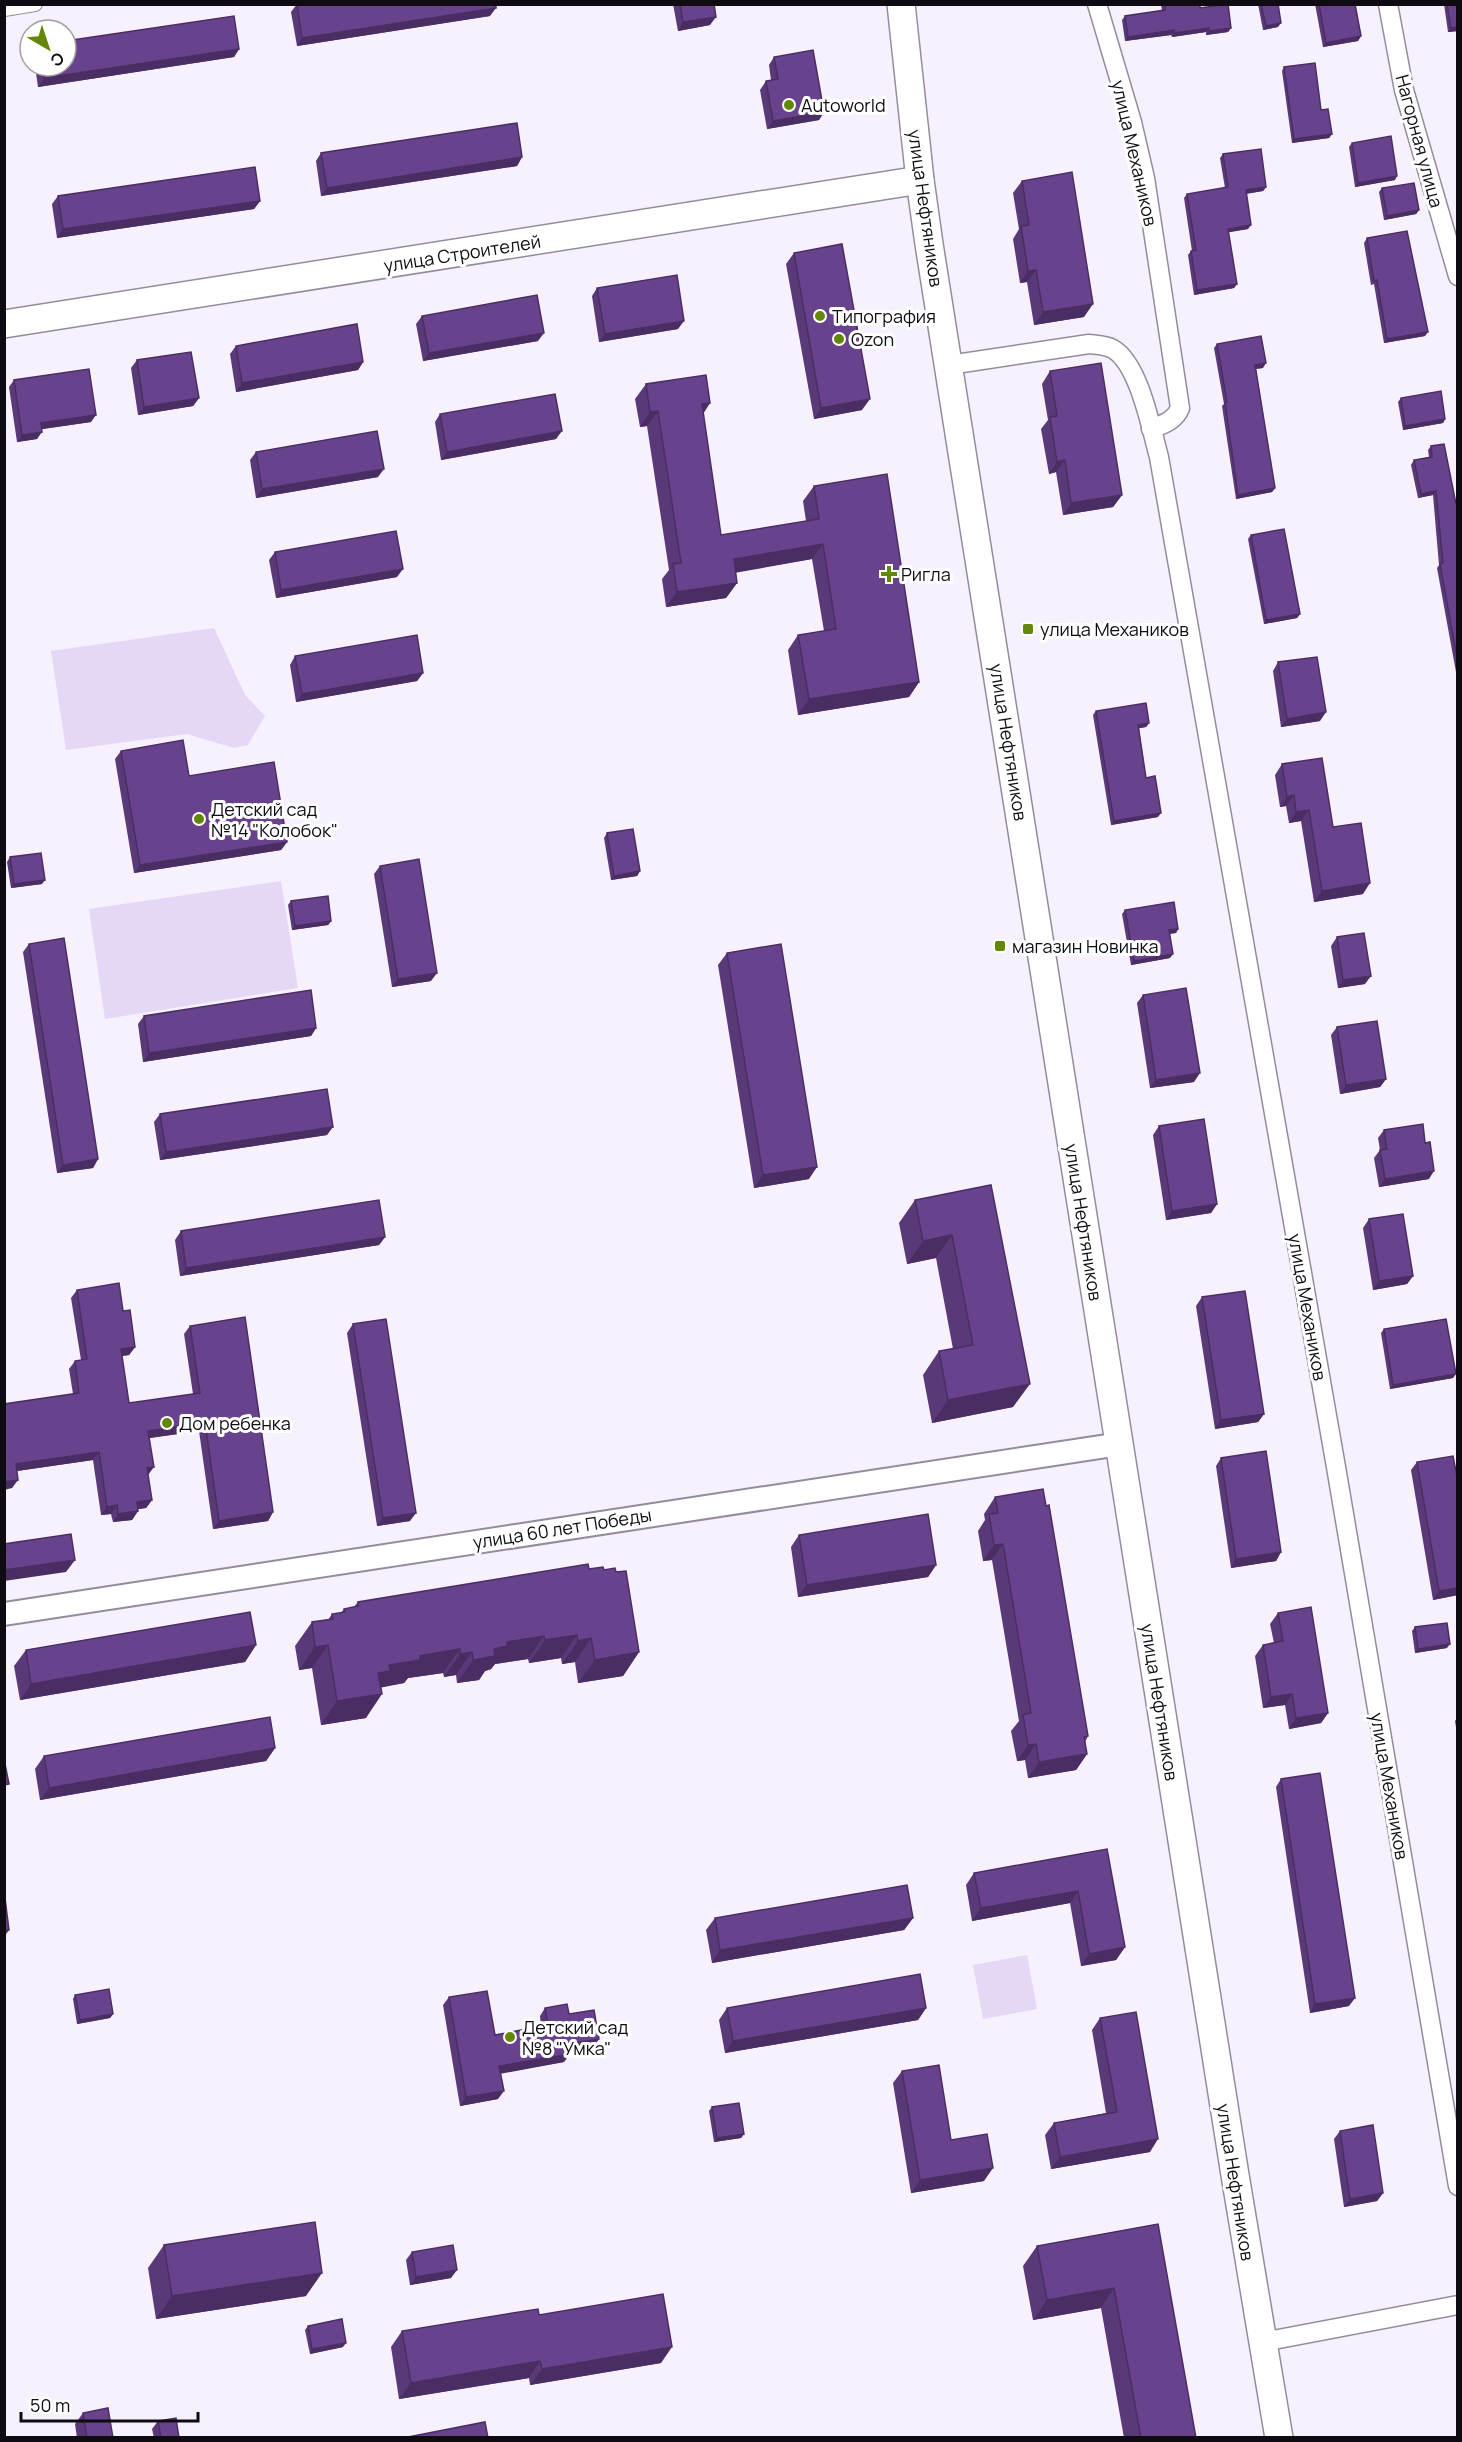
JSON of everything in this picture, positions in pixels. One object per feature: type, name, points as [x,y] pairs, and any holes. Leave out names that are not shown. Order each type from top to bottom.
[{"type":"main road","name":"улица Нефтяников","points":[[900,4],[920,180],[1231,2152],[1279,2438]]},
{"type":"main road","name":"улица Строителей","points":[[4,324],[920,180]]},
{"type":"street","points":[[4,9],[34,4]]},
{"type":"street","name":"улица Механиков","points":[[1097,4],[1132,122],[1145,178],[1180,408],[1177,415],[1170,421],[1151,429]]},
{"type":"street","name":"Нагорная улица","points":[[1388,4],[1404,90],[1458,276]]},
{"type":"street","name":"улица Механиков","points":[[950,364],[1089,344],[1101,345],[1112,349],[1123,358],[1139,389],[1151,429],[1161,468],[1336,1467],[1458,2186]]},
{"type":"street","name":"улица 60 лет Победы","points":[[4,1614],[1120,1444]]},
{"type":"street","points":[[1263,2342],[1458,2305]]},
{"type":"shaded area","points":[[214,628],[245,695],[265,716],[248,745],[234,748],[187,734],[66,750],[51,651]]},
{"type":"shaded area","points":[[281,881],[298,988],[105,1019],[89,909]]},
{"type":"shaded area","points":[[1027,1955],[1037,2009],[983,2019],[973,1965]]},
{"type":"building","points":[[297,4],[496,4],[496,8],[302,38]]},
{"type":"building","points":[[680,4],[714,4],[716,17],[683,22]]},
{"type":"building","points":[[1165,4],[1200,4],[1200,8],[1228,4],[1231,28],[1209,31],[1209,28],[1174,33],[1174,30],[1128,37],[1125,16],[1165,10]]},
{"type":"building","points":[[1261,4],[1278,4],[1281,23],[1266,26]]},
{"type":"building","points":[[1319,4],[1355,4],[1361,36],[1326,43]]},
{"type":"building","points":[[1447,4],[1458,4],[1458,27],[1451,28]]},
{"type":"building","points":[[234,16],[239,49],[78,73],[78,39]]},
{"type":"building","name":"Autoworld","points":[[813,50],[824,112],[773,121],[766,81],[778,79],[774,57]]},
{"type":"building","points":[[1315,63],[1321,110],[1328,109],[1332,134],[1294,139],[1284,67]]},
{"type":"building","points":[[517,123],[522,157],[327,188],[321,153]]},
{"type":"building","points":[[1391,136],[1397,176],[1358,183],[1352,143]]},
{"type":"building","points":[[1261,149],[1266,187],[1246,190],[1251,225],[1228,229],[1237,284],[1197,290],[1191,251],[1196,250],[1187,194],[1228,187],[1223,154]]},
{"type":"building","points":[[255,167],[260,201],[63,229],[58,196]]},
{"type":"building","points":[[1072,172],[1093,304],[1043,312],[1036,270],[1028,271],[1021,226],[1029,225],[1022,181]]},
{"type":"building","points":[[1414,183],[1419,210],[1387,216],[1382,188]]},
{"type":"building","points":[[1407,231],[1428,332],[1387,339],[1367,238]]},
{"type":"building","points":[[842,244],[870,399],[821,408],[794,253]]},
{"type":"building","points":[[677,275],[684,321],[605,334],[597,288]]},
{"type":"building","points":[[537,295],[544,333],[429,353],[422,316]]},
{"type":"building","points":[[357,324],[363,362],[242,383],[236,346]]},
{"type":"building","points":[[1261,336],[1266,363],[1255,365],[1275,488],[1238,495],[1225,402],[1227,402],[1217,344]]},
{"type":"building","points":[[191,352],[199,398],[144,407],[137,360]]},
{"type":"building","points":[[1101,363],[1122,495],[1071,503],[1065,460],[1057,462],[1050,417],[1057,416],[1050,371]]},
{"type":"building","points":[[89,369],[96,415],[41,423],[42,432],[22,435],[14,380]]},
{"type":"building","points":[[706,375],[710,403],[702,404],[721,535],[819,519],[814,486],[887,474],[919,682],[809,699],[798,635],[836,629],[823,544],[734,559],[737,583],[677,592],[673,564],[681,563],[658,411],[650,412],[646,384]]},
{"type":"building","points":[[1441,391],[1445,419],[1405,426],[1401,398]]},
{"type":"building","points":[[555,394],[562,431],[447,452],[440,414]]},
{"type":"building","points":[[377,431],[384,469],[262,489],[256,452]]},
{"type":"building","points":[[1444,444],[1456,504],[1458,504],[1458,663],[1440,564],[1443,563],[1436,491],[1421,494],[1414,460],[1432,457],[1431,446]]},
{"type":"building","points":[[1284,529],[1300,614],[1266,620],[1251,535]]},
{"type":"building","points":[[396,531],[403,569],[281,590],[275,552]]},
{"type":"building","points":[[417,635],[423,673],[302,694],[295,656]]},
{"type":"building","points":[[1317,657],[1326,712],[1287,719],[1278,662]]},
{"type":"building","points":[[1146,703],[1149,723],[1138,725],[1146,778],[1155,776],[1161,813],[1114,821],[1096,711]]},
{"type":"building","points":[[183,740],[189,776],[274,762],[287,842],[140,865],[121,751]]},
{"type":"building","points":[[1322,758],[1333,827],[1361,823],[1370,883],[1322,891],[1309,810],[1296,812],[1294,795],[1287,797],[1282,764]]},
{"type":"building","points":[[633,829],[640,871],[614,876],[607,833]]},
{"type":"building","points":[[41,853],[45,880],[14,884],[10,857]]},
{"type":"building","points":[[419,859],[437,973],[398,979],[380,866]]},
{"type":"building","points":[[328,896],[331,921],[295,926],[291,901]]},
{"type":"building","points":[[1174,902],[1178,929],[1169,930],[1173,954],[1134,961],[1125,910]]},
{"type":"building","points":[[1364,933],[1371,976],[1343,980],[1337,937]]},
{"type":"building","points":[[64,938],[98,1159],[63,1165],[29,944]]},
{"type":"building","points":[[781,944],[817,1167],[763,1175],[727,953]]},
{"type":"building","points":[[1186,988],[1200,1073],[1156,1080],[1143,995]]},
{"type":"building","points":[[311,990],[316,1028],[149,1053],[144,1016]]},
{"type":"building","points":[[1377,1021],[1386,1079],[1346,1085],[1337,1027]]},
{"type":"building","points":[[327,1089],[333,1127],[166,1152],[160,1114]]},
{"type":"building","points":[[1204,1119],[1217,1204],[1172,1211],[1159,1126]]},
{"type":"building","points":[[1423,1124],[1425,1143],[1430,1142],[1434,1171],[1385,1179],[1380,1150],[1387,1149],[1384,1130]]},
{"type":"building","points":[[991,1185],[1030,1384],[948,1400],[939,1351],[973,1345],[952,1235],[923,1241],[915,1200]]},
{"type":"building","points":[[379,1200],[385,1237],[186,1268],[181,1231]]},
{"type":"building","points":[[1403,1214],[1413,1276],[1379,1281],[1369,1219]]},
{"type":"building","points":[[119,1283],[123,1311],[130,1310],[135,1347],[121,1349],[129,1403],[200,1393],[190,1326],[245,1317],[273,1512],[219,1521],[205,1422],[148,1431],[154,1467],[147,1468],[152,1500],[137,1502],[138,1511],[118,1514],[117,1505],[107,1507],[99,1452],[16,1464],[18,1480],[4,1482],[4,1404],[79,1393],[75,1361],[87,1359],[77,1290]]},
{"type":"building","points":[[1245,1291],[1264,1414],[1221,1420],[1202,1297]]},
{"type":"building","points":[[386,1319],[416,1513],[383,1518],[353,1324]]},
{"type":"building","points":[[1446,1319],[1456,1374],[1393,1385],[1384,1329]]},
{"type":"building","points":[[1266,1451],[1281,1552],[1236,1559],[1221,1458]]},
{"type":"building","points":[[1453,1456],[1458,1482],[1458,1588],[1439,1591],[1417,1462]]},
{"type":"building","points":[[1043,1489],[1046,1506],[1049,1505],[1088,1736],[1084,1737],[1087,1754],[1039,1762],[1036,1744],[1028,1745],[1023,1715],[1031,1713],[1003,1544],[994,1545],[989,1514],[998,1513],[995,1497]]},
{"type":"building","points":[[928,1514],[936,1565],[807,1585],[799,1535]]},
{"type":"building","points":[[71,1534],[75,1560],[4,1570],[4,1544]]},
{"type":"building","points":[[588,1564],[589,1569],[603,1567],[604,1570],[615,1568],[616,1572],[626,1571],[639,1652],[595,1660],[591,1638],[578,1641],[577,1635],[545,1640],[544,1636],[507,1642],[507,1646],[494,1649],[495,1656],[473,1660],[472,1652],[460,1654],[460,1649],[420,1656],[420,1660],[389,1665],[390,1671],[378,1673],[382,1694],[337,1701],[328,1645],[315,1647],[312,1622],[333,1619],[332,1614],[345,1612],[344,1609],[358,1606],[358,1602]]},
{"type":"building","points":[[1311,1607],[1328,1713],[1296,1718],[1292,1694],[1271,1697],[1263,1645],[1283,1641],[1278,1613]]},
{"type":"building","points":[[250,1612],[256,1645],[31,1684],[26,1650]]},
{"type":"building","points":[[1447,1623],[1450,1644],[1418,1649],[1415,1627]]},
{"type":"building","points":[[270,1717],[275,1748],[49,1788],[44,1756]]},
{"type":"building","points":[[4,1759],[9,1784],[4,1785]]},
{"type":"building","points":[[1320,1773],[1355,1998],[1315,2004],[1281,1779]]},
{"type":"building","points":[[1107,1849],[1125,1947],[1089,1954],[1078,1891],[981,1908],[974,1873]]},
{"type":"building","points":[[907,1885],[913,1918],[720,1950],[715,1918]]},
{"type":"building","points":[[4,1890],[9,1930],[4,1930]]},
{"type":"building","points":[[920,1974],[926,2008],[733,2041],[727,2008]]},
{"type":"building","points":[[109,1989],[113,2014],[80,2020],[75,1995]]},
{"type":"building","points":[[487,1991],[495,2035],[548,2025],[545,2008],[567,2004],[569,2014],[594,2010],[599,2039],[568,2044],[570,2054],[499,2066],[504,2091],[466,2097],[449,1997]]},
{"type":"building","points":[[1136,2012],[1158,2139],[1060,2157],[1054,2123],[1117,2112],[1100,2018]]},
{"type":"building","points":[[939,2065],[951,2140],[987,2134],[993,2168],[920,2180],[902,2071]]},
{"type":"building","points":[[739,2103],[744,2134],[717,2138],[712,2107]]},
{"type":"building","points":[[1373,2125],[1383,2193],[1350,2199],[1340,2131]]},
{"type":"building","points":[[315,2222],[322,2273],[172,2296],[164,2245]]},
{"type":"building","points":[[1158,2224],[1196,2438],[1141,2438],[1114,2288],[1047,2300],[1037,2246]]},
{"type":"building","points":[[453,2245],[457,2270],[416,2277],[412,2252]]},
{"type":"building","points":[[663,2294],[672,2347],[542,2369],[540,2361],[411,2383],[402,2331],[538,2309],[539,2315]]},
{"type":"building","points":[[342,2319],[346,2343],[312,2349],[308,2326]]},
{"type":"building","points":[[108,2408],[113,2438],[87,2438],[83,2413]]},
{"type":"building","points":[[176,2418],[179,2438],[161,2438],[158,2421]]},
{"type":"building","points":[[485,2422],[488,2438],[403,2438]]},
{"type":"place","name":"Autoworld","points":[[789,105]]},
{"type":"place","name":"Типография","points":[[820,316]]},
{"type":"place","name":"Ozon","points":[[839,339]]},
{"type":"place","name":"Ригла","points":[[889,574]]},
{"type":"place","name":"улица Механиков","points":[[1028,629]]},
{"type":"place","name":"Детский сад №14 \"Колобок\"","points":[[199,819]]},
{"type":"place","name":"магазин Новинка","points":[[1000,946]]},
{"type":"place","name":"Дом ребенка","points":[[167,1423]]},
{"type":"place","name":"Детский сад №8 \"Умка\"","points":[[510,2037]]}]
